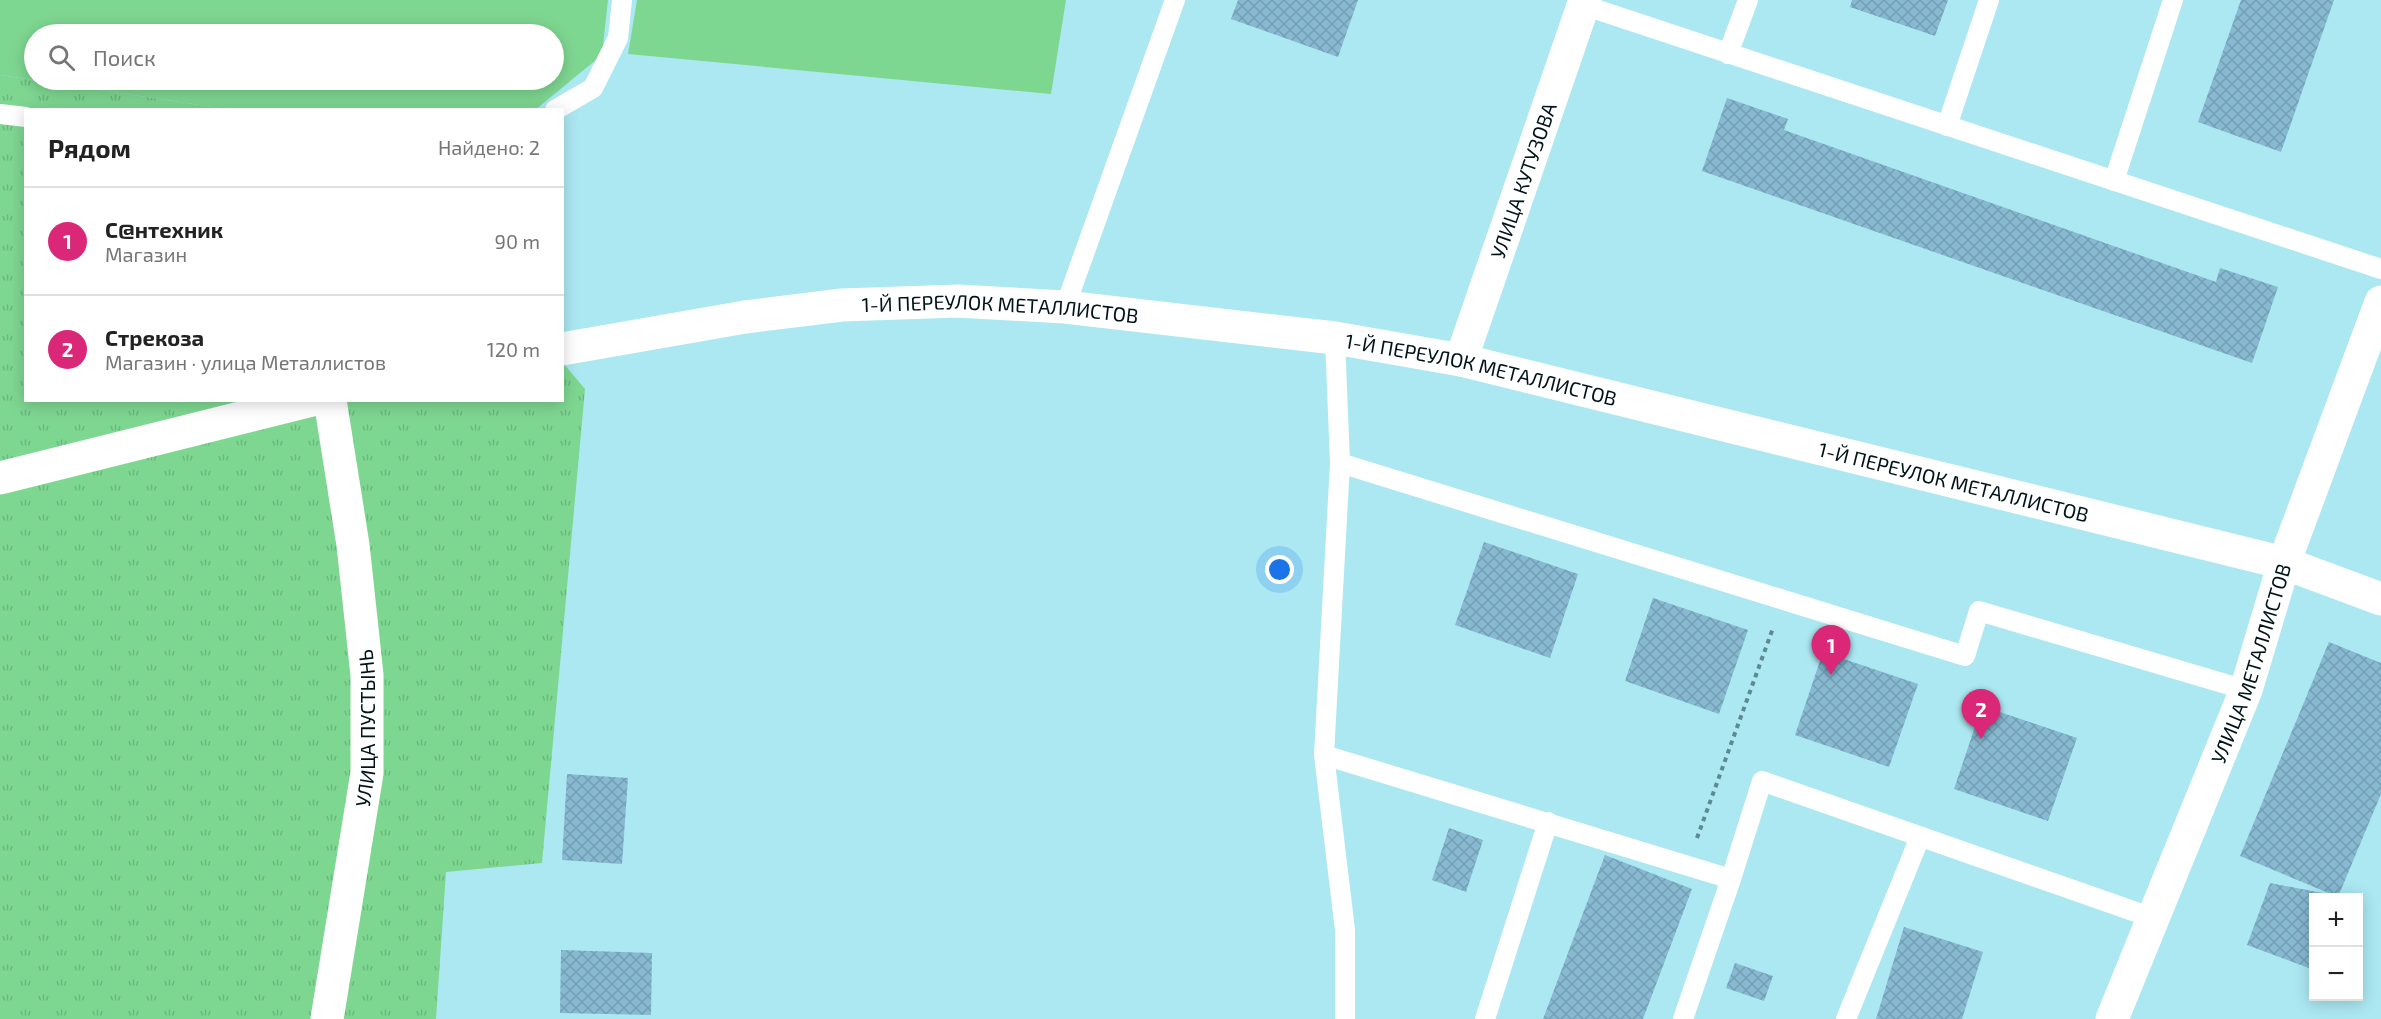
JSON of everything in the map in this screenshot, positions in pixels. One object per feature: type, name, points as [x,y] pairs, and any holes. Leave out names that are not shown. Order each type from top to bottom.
[{"type":"street","name":"УЛИЦА КУТУЗОВА","points":[[1461,360],[1584,3]]},
{"type":"street","name":"1-Й ПЕРЕУЛОК МЕТАЛЛИСТОВ","points":[[564,349],[745,317],[842,305],[958,301],[1065,307],[1335,338],[1461,360],[2284,563],[2381,599]]},
{"type":"street","name":"УЛИЦА МЕТАЛЛИСТОВ","points":[[2112,1019],[2246,690],[2284,563],[2381,302]]},
{"type":"street","points":[[0,478],[304,402]]},
{"type":"street","name":"УЛИЦА ПУСТЫНЬ","points":[[327,1019],[367,773],[367,675],[353,545],[330,402]]},
{"type":"lane","points":[[558,108],[593,88],[618,38],[622,0]]},
{"type":"lane","points":[[1065,307],[1175,0]]},
{"type":"lane","points":[[1728,54],[1748,0]]},
{"type":"lane","points":[[1947,126],[1989,0]]},
{"type":"lane","points":[[2115,182],[2173,0]]},
{"type":"lane","points":[[1584,3],[1728,54],[2381,269]]},
{"type":"lane","points":[[0,114],[24,117]]},
{"type":"lane","points":[[1335,338],[1340,463],[1324,755],[1345,930],[1345,1019]]},
{"type":"lane","points":[[1340,463],[1965,656],[1979,611],[2246,690]]},
{"type":"lane","points":[[1324,755],[1688,864],[1731,879]]},
{"type":"lane","points":[[1683,1019],[1762,781],[2153,918]]},
{"type":"lane","points":[[1485,1019],[1548,822]]},
{"type":"lane","points":[[1846,1019],[1920,837]]},
{"type":"path","points":[[1688,864],[1784,600]]},
{"type":"green space","points":[[0,0],[608,0],[602,55],[564,86],[564,24],[24,24],[24,79],[0,75]]},
{"type":"green space","points":[[637,0],[1066,0],[1051,94],[628,54]]},
{"type":"green space","points":[[0,75],[24,79],[24,90],[100,90],[219,108],[24,108],[24,402],[564,402],[564,364],[585,389],[542,863],[446,872],[436,1019],[0,1019]]},
{"type":"green space","points":[[100,90],[559,90],[537,108],[219,108]]},
{"type":"building","points":[[1238,0],[1358,0],[1338,57],[1231,19]]},
{"type":"building","points":[[1852,0],[1948,0],[1935,36],[1850,7]]},
{"type":"building","points":[[2241,0],[2334,0],[2281,152],[2198,122]]},
{"type":"building","points":[[1727,98],[1788,119],[1784,130],[2216,282],[2220,268],[2278,287],[2252,363],[1702,171]]},
{"type":"building","points":[[1484,542],[1578,574],[1550,658],[1455,625]]},
{"type":"building","points":[[1653,598],[1748,630],[1719,714],[1625,681]]},
{"type":"building","points":[[2329,642],[2381,663],[2381,794],[2340,893],[2328,893],[2240,856]]},
{"type":"building","points":[[1823,652],[1918,684],[1889,767],[1795,735]]},
{"type":"building","points":[[1982,706],[2077,738],[2048,821],[1954,789]]},
{"type":"building","points":[[567,774],[628,778],[622,864],[562,860]]},
{"type":"building","points":[[1449,828],[1483,840],[1466,892],[1432,880]]},
{"type":"building","points":[[1605,855],[1692,889],[1643,1019],[1543,1019]]},
{"type":"building","points":[[2270,883],[2322,893],[2309,893],[2309,968],[2247,945]]},
{"type":"building","points":[[1904,927],[1983,952],[1962,1019],[1876,1019]]},
{"type":"building","points":[[561,950],[652,953],[651,1015],[560,1013]]},
{"type":"building","points":[[1735,963],[1773,976],[1764,1001],[1726,988]]},
{"type":"place","name":"С@нтехник","points":[[1831,675]]},
{"type":"place","name":"Стрекоза","points":[[1981,739]]}]
